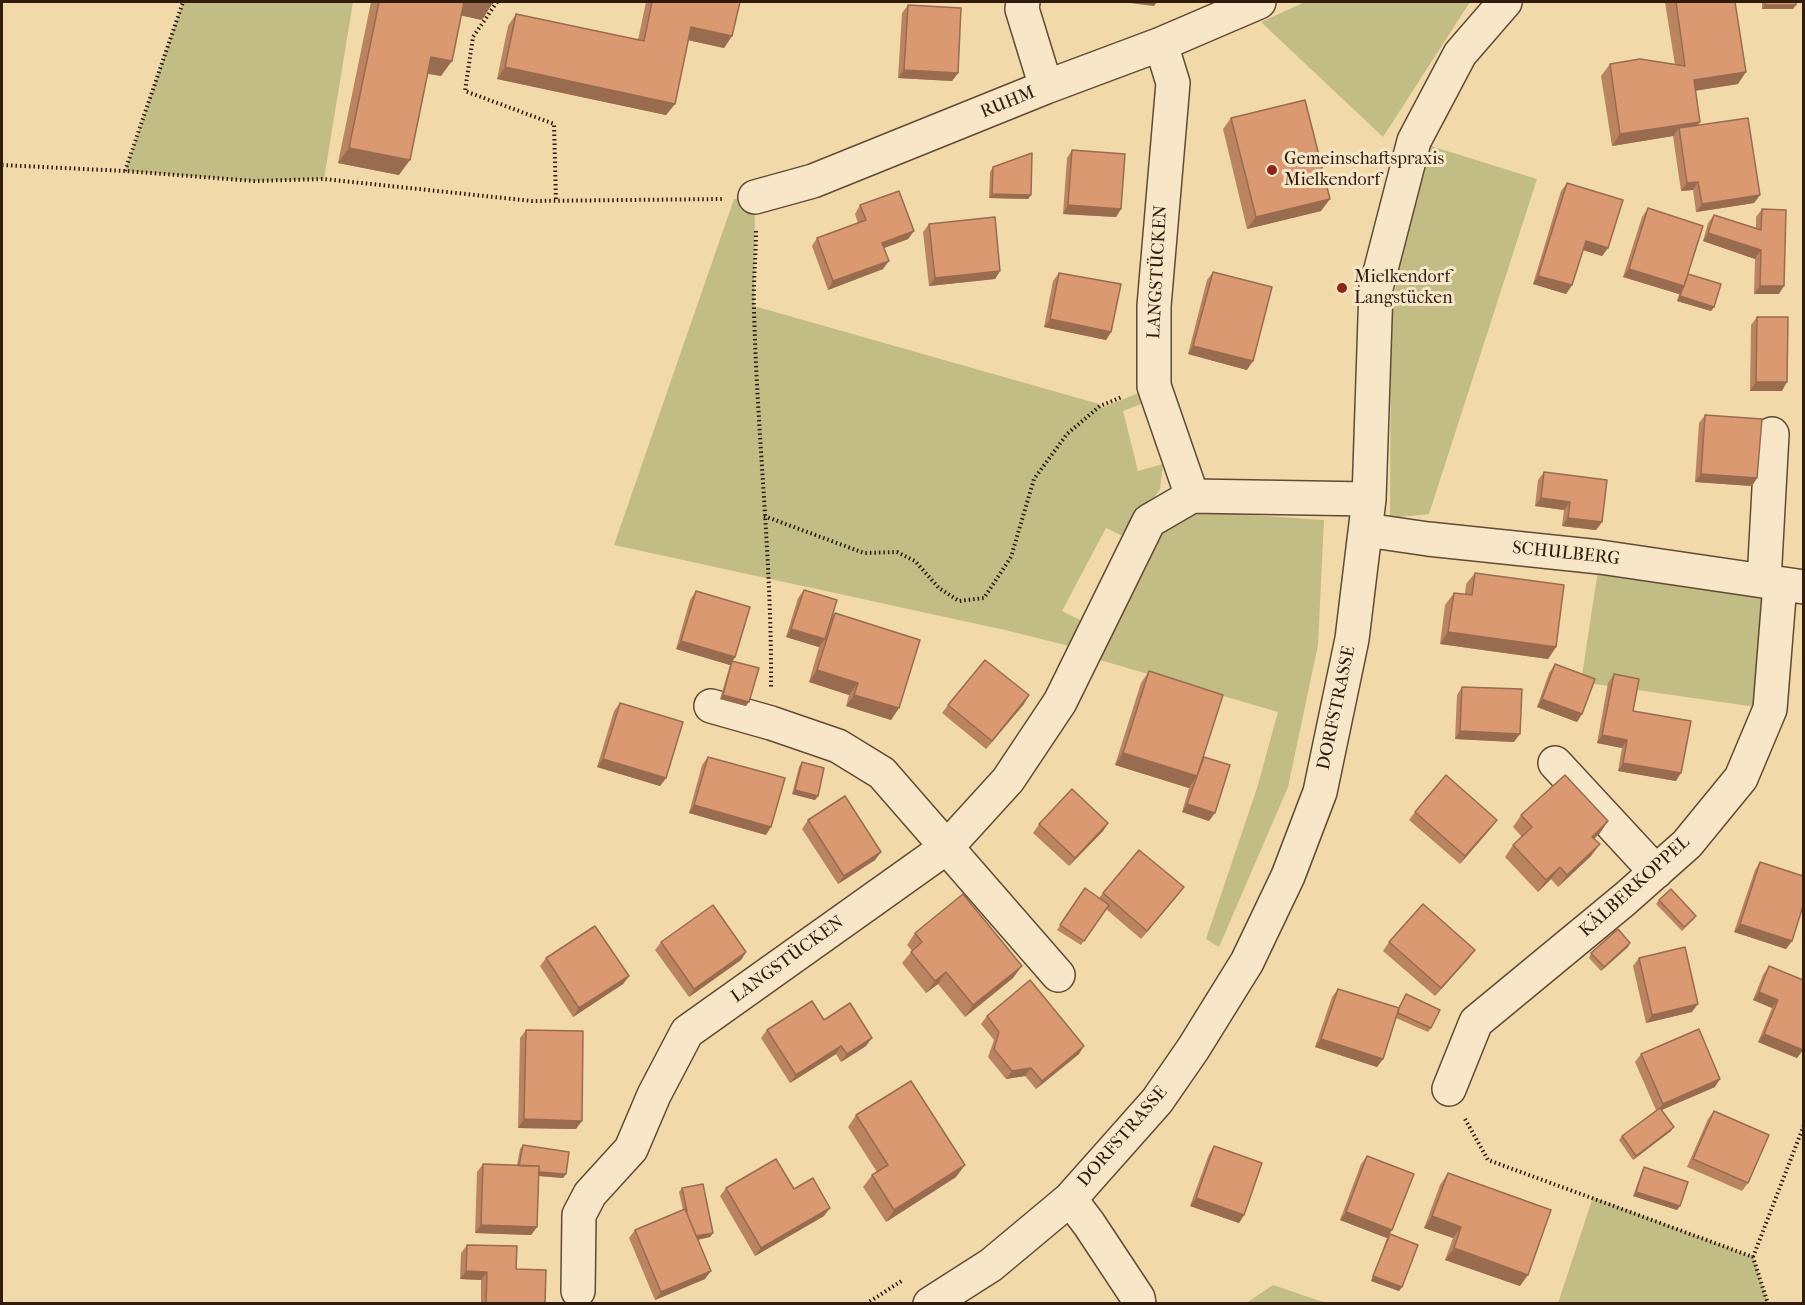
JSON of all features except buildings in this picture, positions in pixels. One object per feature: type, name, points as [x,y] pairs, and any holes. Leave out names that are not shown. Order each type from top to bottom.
[{"type":"street","points":[[1023,2],[1022,9],[1046,87]]},
{"type":"street","name":"RUHM","points":[[755,197],[813,181],[1046,87],[1161,44],[1259,2]]},
{"type":"street","name":"DORFSTRASSE","points":[[930,1304],[991,1265],[1070,1199],[1157,1101],[1193,1049],[1246,962],[1287,876],[1320,792],[1352,639],[1368,514],[1376,288],[1414,141],[1460,54],[1505,2]]},
{"type":"street","name":"LANGSTÜCKEN","points":[[578,1291],[579,1215],[590,1194],[631,1149],[654,1095],[687,1032],[946,847],[1008,780],[1060,702],[1149,521],[1191,496],[1154,386],[1154,306],[1173,83],[1161,44]]},
{"type":"street","points":[[1772,434],[1782,584]]},
{"type":"street","points":[[1191,496],[1368,514]]},
{"type":"street","name":"SCHULBERG","points":[[1368,514],[1428,539],[1600,557],[1782,584]]},
{"type":"street","name":"KÄLBERKOPPEL","points":[[1449,1089],[1476,1022],[1687,844],[1741,778],[1770,709],[1782,584]]},
{"type":"street","points":[[711,706],[771,723],[837,746],[882,773],[1058,975]]},
{"type":"street","points":[[1555,763],[1656,872]]},
{"type":"street","points":[[1070,1199],[1138,1298],[1139,1304]]},
{"type":"path","points":[[125,171],[183,2]]},
{"type":"path","points":[[497,2],[472,37],[465,91],[554,124],[556,201]]},
{"type":"path","points":[[2,165],[125,171],[254,182],[324,178],[532,201],[755,197],[754,306],[764,516],[770,579],[771,723]]},
{"type":"path","points":[[764,516],[864,554],[897,552],[915,561],[939,588],[959,601],[984,598],[1011,557],[1034,479],[1067,434],[1100,406],[1154,386]]},
{"type":"path","points":[[1449,1089],[1488,1160],[1753,1257]]},
{"type":"path","points":[[1768,1304],[1753,1257],[1803,1125]]},
{"type":"path","points":[[866,1304],[905,1279]]},
{"type":"shaded area","points":[[183,2],[353,2],[324,179],[254,181],[125,171]]},
{"type":"shaded area","points":[[1305,2],[1470,2],[1383,137],[1261,22]]},
{"type":"shaded area","points":[[1428,145],[1537,179],[1429,514],[1390,518],[1391,312],[1400,263]]},
{"type":"shaded area","points":[[755,197],[754,306],[1099,404],[1102,408],[1141,392],[1146,402],[1123,411],[1138,471],[1163,464],[1160,489],[1127,538],[1106,528],[1062,611],[1084,622],[1073,647],[1005,630],[614,545],[734,199]]},
{"type":"shaded area","points":[[1194,511],[1324,520],[1318,645],[1288,787],[1219,947],[1206,939],[1257,788],[1278,712],[1100,660],[1112,628],[1158,532]]},
{"type":"shaded area","points":[[1600,557],[1764,581],[1770,709],[1581,682]]},
{"type":"shaded area","points":[[1593,1197],[1753,1257],[1768,1303],[1558,1303]]},
{"type":"shaded area","points":[[1273,1285],[1326,1303],[1246,1303]]},
{"type":"place","name":"Gemeinschaftspraxis Mielkendorf","points":[[1272,170]]},
{"type":"place","name":"Mielkendorf Langstücken","points":[[1342,288]]}]
